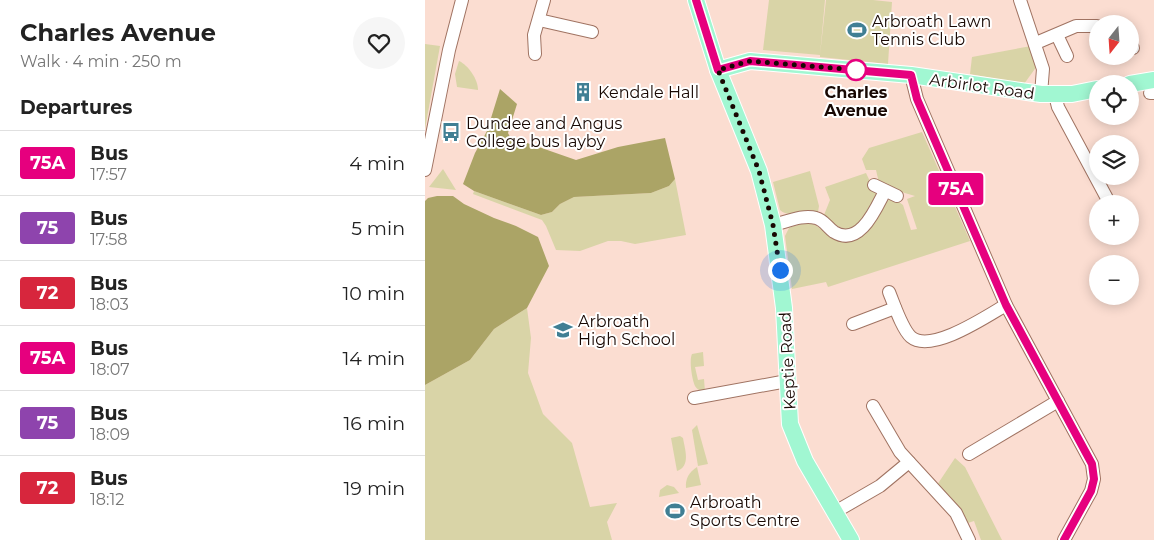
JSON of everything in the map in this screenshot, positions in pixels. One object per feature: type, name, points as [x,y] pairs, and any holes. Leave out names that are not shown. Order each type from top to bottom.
[{"type":"main road","name":"Keptie Road","points":[[696,0],[718,70],[759,171],[773,225],[784,308],[790,424],[805,461],[851,540]]},
{"type":"main road","name":"Arbirlot Road","points":[[718,70],[750,61],[911,75],[1048,94],[1072,94],[1089,91]]},
{"type":"main road","points":[[1139,86],[1153,89]]},
{"type":"street","points":[[425,170],[449,50],[462,0]]},
{"type":"street","points":[[535,54],[534,35],[544,0]]},
{"type":"street","points":[[1021,0],[1043,69],[1048,94],[1058,107],[1105,195]]},
{"type":"street","points":[[539,20],[592,32]]},
{"type":"street","points":[[1035,43],[1076,26],[1089,26]]},
{"type":"street","points":[[1057,35],[1067,56]]},
{"type":"street","points":[[911,75],[917,99],[1006,305],[1092,464],[1094,479],[1091,491],[1064,540]]},
{"type":"street","points":[[773,225],[810,217],[819,219],[836,233],[846,236],[851,235],[870,220],[885,190]]},
{"type":"street","points":[[889,292],[907,333],[920,342],[929,342],[955,334],[1006,305]]},
{"type":"street","points":[[853,324],[895,308]]},
{"type":"street","points":[[694,398],[787,382]]},
{"type":"street","points":[[969,454],[1058,401]]},
{"type":"street","points":[[873,406],[894,442],[909,462],[948,502],[956,513],[969,540]]},
{"type":"street","points":[[835,512],[880,486],[909,462]]},
{"type":"shaded area","points":[[769,0],[825,0],[820,55],[763,50]]},
{"type":"shaded area","name":"Arbroath Lawn Tennis Club","points":[[826,0],[892,2],[888,64],[820,57]]},
{"type":"shaded area","points":[[425,44],[440,46],[425,129]]},
{"type":"shaded area","points":[[1031,46],[1037,66],[1024,84],[970,74],[972,57]]},
{"type":"shaded area","points":[[459,61],[472,73],[478,90],[457,87],[455,74]]},
{"type":"shaded area","points":[[500,89],[517,104],[508,133],[510,137],[576,160],[618,147],[665,138],[675,179],[669,186],[651,193],[574,197],[560,204],[552,212],[541,215],[474,191],[463,184],[475,153],[487,131]]},
{"type":"shaded area","points":[[922,132],[970,241],[828,287],[826,282],[792,289],[785,236],[789,228],[800,224],[814,225],[834,239],[842,241],[874,224],[885,202],[895,199],[903,205],[911,230],[917,229],[907,199],[915,196],[879,183],[876,170],[866,170],[862,159],[869,148]]},
{"type":"shaded area","points":[[443,169],[456,190],[429,187]]},
{"type":"shaded area","points":[[810,171],[819,206],[818,212],[808,211],[789,214],[780,210],[773,182]]},
{"type":"shaded area","points":[[866,173],[877,196],[865,222],[844,232],[845,229],[837,226],[824,215],[830,200],[825,187]]},
{"type":"shaded area","points":[[675,179],[686,235],[635,244],[608,241],[580,251],[556,250],[542,220],[473,194],[474,191],[541,215],[552,212],[560,204],[574,197],[651,193],[669,186]]},
{"type":"shaded area","points":[[453,196],[464,204],[538,237],[549,266],[527,308],[494,329],[470,360],[425,385],[425,201],[428,198]]},
{"type":"shaded area","points":[[527,308],[531,338],[528,373],[543,414],[572,443],[590,507],[617,503],[607,522],[612,540],[425,540],[425,385],[470,360],[494,329]]},
{"type":"shaded area","points":[[703,352],[704,366],[695,367],[698,380],[704,379],[705,392],[695,386],[691,365],[692,354]]},
{"type":"shaded area","points":[[697,425],[708,464],[698,466],[692,430]]},
{"type":"shaded area","points":[[680,436],[683,438],[686,462],[677,471],[671,438]]},
{"type":"shaded area","points":[[955,458],[965,467],[1002,540],[981,540],[974,521],[968,523],[961,511],[937,485]]},
{"type":"shaded area","points":[[697,467],[701,485],[686,488],[688,476]]},
{"type":"shaded area","points":[[667,485],[674,487],[679,493],[659,497],[660,490]]},
{"type":"bus line","name":"75A","points":[[696,0],[718,70],[740,62],[750,61],[911,75],[917,99],[1006,305],[1092,464],[1094,479],[1091,491],[1064,540]]},
{"type":"place","name":"Arbroath Lawn Tennis Club","points":[[857,30]]},
{"type":"place","name":"Charles Avenue","points":[[856,70]]},
{"type":"place","name":"Kendale Hall","points":[[583,92]]},
{"type":"place","name":"Dundee and Angus College bus layby","points":[[451,132]]},
{"type":"place","name":"Arbroath High School","points":[[563,330]]},
{"type":"place","name":"Arbroath Sports Centre","points":[[675,511]]},
{"type":"route","points":[[780,270],[773,225],[759,171],[718,70],[740,62],[750,61],[856,70]]}]
